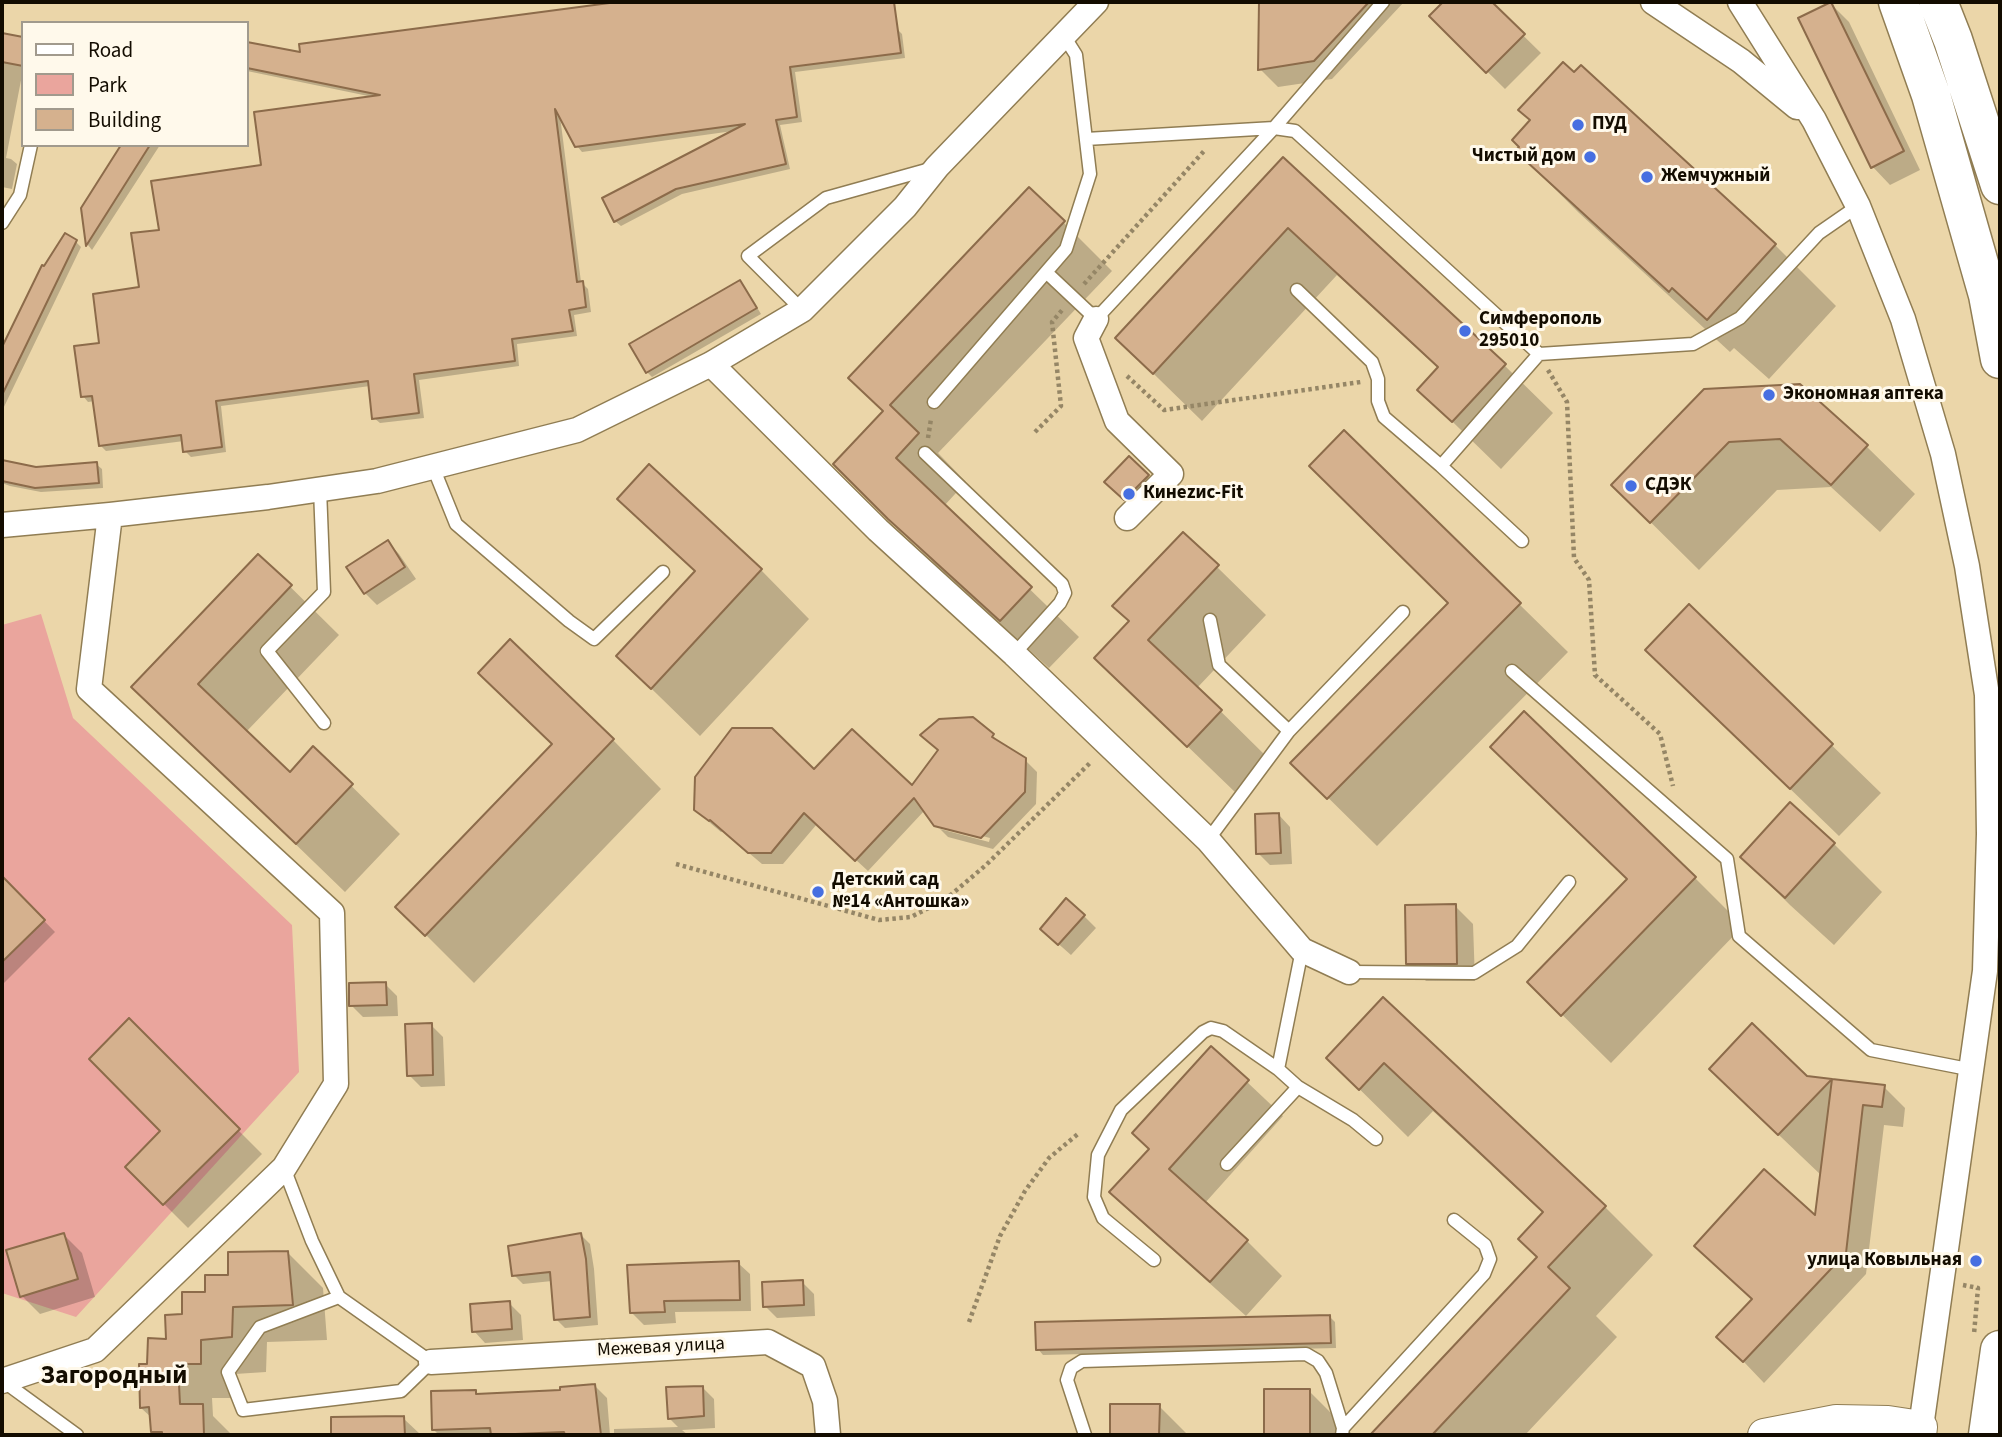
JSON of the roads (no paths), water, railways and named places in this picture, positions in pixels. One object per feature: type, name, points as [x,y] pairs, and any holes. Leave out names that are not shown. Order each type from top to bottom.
[{"type":"main road","points":[[1898,2],[1931,94],[1987,295],[2000,359]]},
{"type":"main road","points":[[1937,2],[1957,53],[2000,185]]},
{"type":"main road","points":[[1987,1345],[1988,1435]]},
{"type":"street","points":[[2,525],[110,515],[377,481],[577,430],[712,364],[802,310],[905,207],[937,167],[1096,2]]},
{"type":"street","points":[[1653,2],[1741,61],[1814,120]]},
{"type":"street","points":[[1741,3],[1814,120],[1858,206],[1903,320],[1943,454],[1967,566],[1987,695],[1989,834],[1986,958],[1973,1070],[1921,1431],[1888,1422],[1836,1421],[1764,1435]]},
{"type":"street","points":[[1091,329],[1117,421],[1171,474],[1127,517]]},
{"type":"street","points":[[712,364],[877,530],[1014,654],[1208,840],[1302,950],[1349,972]]},
{"type":"street","points":[[2,1381],[95,1350],[284,1168],[336,1084],[332,913],[89,689],[110,515]]},
{"type":"street","name":"Межевая улица","points":[[431,1362],[768,1342],[813,1366],[825,1401],[828,1435]]},
{"type":"lane","points":[[1046,272],[1091,329],[1274,128],[1382,2]]},
{"type":"lane","points":[[934,402],[1066,249],[1090,174],[1076,55],[1064,36]]},
{"type":"lane","points":[[1086,139],[1274,128],[1295,131],[1539,354]]},
{"type":"lane","points":[[2,223],[20,195],[31,147]]},
{"type":"lane","points":[[802,310],[748,256],[826,198],[937,167]]},
{"type":"lane","points":[[1441,466],[1539,354],[1693,344],[1740,318],[1819,233],[1858,206]]},
{"type":"lane","points":[[1297,290],[1373,362],[1378,379],[1378,401],[1384,417],[1522,541]]},
{"type":"lane","points":[[925,453],[1062,584],[1065,593],[1060,603],[1014,654]]},
{"type":"lane","points":[[433,467],[456,524],[569,621],[594,639],[663,572]]},
{"type":"lane","points":[[320,489],[324,592],[267,651],[324,723]]},
{"type":"lane","points":[[1208,840],[1289,731],[1403,612]]},
{"type":"lane","points":[[1210,620],[1219,665],[1289,731]]},
{"type":"lane","points":[[1512,671],[1727,859],[1739,936],[1871,1050],[1973,1070]]},
{"type":"lane","points":[[1349,972],[1474,973],[1517,946],[1569,882]]},
{"type":"lane","points":[[1278,1069],[1302,950]]},
{"type":"lane","points":[[1154,1260],[1103,1218],[1094,1197],[1098,1155],[1121,1110],[1203,1032],[1211,1028],[1223,1031],[1278,1069],[1298,1087],[1353,1120],[1376,1139]]},
{"type":"lane","points":[[1227,1164],[1298,1087]]},
{"type":"lane","points":[[284,1168],[312,1241],[339,1297],[431,1362],[401,1391],[243,1410],[228,1371],[260,1327],[339,1297]]},
{"type":"lane","points":[[1343,1432],[1483,1274],[1490,1259],[1485,1245],[1454,1220]]},
{"type":"lane","points":[[1085,1435],[1067,1380],[1071,1368],[1082,1361],[1306,1354],[1318,1361],[1326,1373],[1343,1432]]},
{"type":"lane","points":[[2,1381],[77,1435]]},
{"type":"place","name":"ПУД","points":[[1578,125]]},
{"type":"place","name":"Чистый дом","points":[[1590,157]]},
{"type":"place","name":"Жемчужный","points":[[1647,177]]},
{"type":"place","name":"Симферополь 295010","points":[[1465,331]]},
{"type":"place","name":"Экономная аптека","points":[[1769,395]]},
{"type":"place","name":"СДЭК","points":[[1631,486]]},
{"type":"place","name":"Кинеzис-Fit","points":[[1129,494]]},
{"type":"place","name":"Детский сад №14 «Антошка»","points":[[818,892]]},
{"type":"place","name":"улица Ковыльная","points":[[1976,1261]]},
{"type":"district","name":"Загородный","points":[[114,1377]]}]
